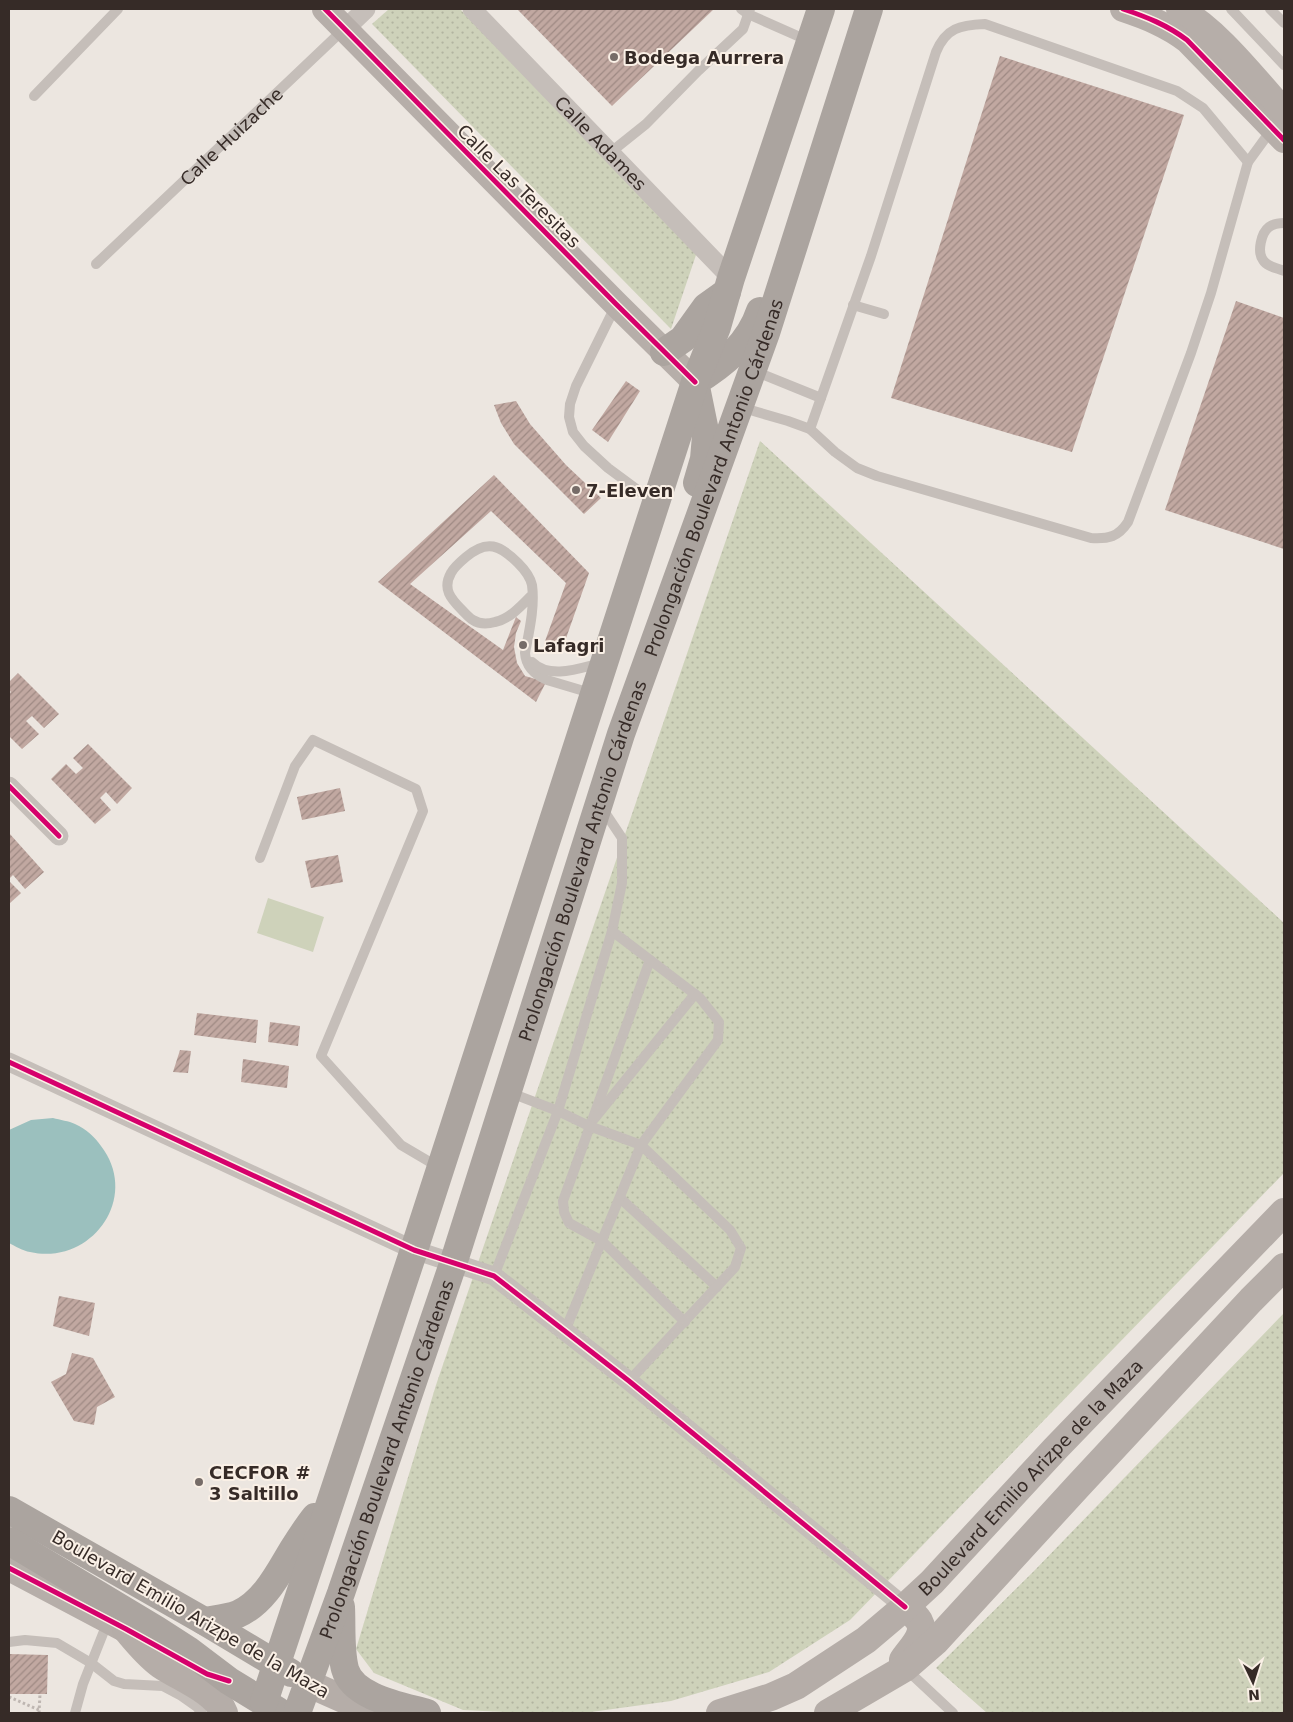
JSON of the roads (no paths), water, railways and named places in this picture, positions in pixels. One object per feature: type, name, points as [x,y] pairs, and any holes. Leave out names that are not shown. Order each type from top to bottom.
[{"type":"highway","points":[[268,1710],[276,1664],[414,1250],[695,382],[717,327],[729,285],[821,9]]},
{"type":"highway","name":"Prolongación Boulevard Antonio Cárdenas","points":[[297,1713],[341,1593],[453,1264],[621,734],[753,371],[869,9]]},
{"type":"highway","points":[[695,382],[718,368],[735,352],[756,323],[788,220],[803,193],[814,181]]},
{"type":"highway","points":[[664,352],[683,339],[706,307],[729,285]]},
{"type":"highway","points":[[653,647],[654,614],[657,600],[704,459],[706,436],[695,382]]},
{"type":"highway","points":[[204,1621],[236,1615],[260,1598],[282,1569],[302,1534],[331,1496]]},
{"type":"highway","name":"Boulevard Emilio Arizpe de la Maza","points":[[9,1510],[204,1621],[307,1683]]},
{"type":"highway","name":"Boulevard Emilio Arizpe de la Maza","points":[[9,1541],[188,1650],[268,1710]]},
{"type":"highway","points":[[341,1593],[342,1657],[345,1672],[351,1681],[360,1690],[373,1696],[427,1713]]},
{"type":"main road","name":"Boulevard Emilio Arizpe de la Maza","points":[[720,1713],[761,1705],[796,1686],[866,1640],[905,1607],[932,1582],[1055,1449],[1284,1212]]},
{"type":"main road","points":[[828,1713],[904,1668],[935,1642],[1084,1479],[1284,1267]]},
{"type":"main road","points":[[904,1668],[902,1662],[914,1646],[921,1629],[919,1621],[905,1607]]},
{"type":"main road","points":[[117,1625],[161,1664],[213,1697],[224,1713]]},
{"type":"main road","name":"Boulevard Emilio Arizpe de la Maza","points":[[307,1683],[375,1713]]},
{"type":"street","name":"Calle Las Teresitas","points":[[325,9],[695,382]]},
{"type":"street","name":"Calle Huizache","points":[[345,28],[366,9]]},
{"type":"street","name":"Calle Adames","points":[[472,9],[611,152],[729,285]]},
{"type":"street","points":[[1123,9],[1154,19],[1188,40],[1281,124]]},
{"type":"street","points":[[1178,9],[1206,28],[1281,124]]},
{"type":"street","points":[[9,786],[59,836]]},
{"type":"street","points":[[9,1062],[414,1250],[494,1276],[629,1381],[905,1607]]},
{"type":"street","points":[[9,1568],[206,1674],[229,1681]]},
{"type":"lane","points":[[34,96],[118,9]]},
{"type":"lane","points":[[1231,9],[1284,65]]},
{"type":"lane","points":[[1270,9],[1284,23]]},
{"type":"lane","points":[[611,152],[646,124],[703,65],[743,28],[746,10],[809,41]]},
{"type":"lane","points":[[810,429],[871,256],[936,52],[942,39],[950,31],[962,26],[985,24],[1177,91],[1203,108],[1248,162]]},
{"type":"lane","name":"Calle Huizache","points":[[96,264],[345,28]]},
{"type":"lane","points":[[740,407],[810,429],[835,452],[857,468],[876,476],[1091,538],[1112,536],[1122,531],[1128,522],[1191,353],[1211,293],[1248,162],[1259,145],[1281,124]]},
{"type":"lane","points":[[1284,223],[1269,227],[1265,232],[1260,244],[1260,253],[1265,263],[1284,271]]},
{"type":"lane","points":[[616,304],[576,386],[570,404],[569,416],[573,432],[584,446],[608,468],[656,504]]},
{"type":"lane","points":[[853,305],[884,314]]},
{"type":"lane","points":[[753,371],[821,398]]},
{"type":"lane","points":[[532,596],[501,620],[480,623],[473,620],[452,600],[449,595],[448,582],[452,570],[474,550],[485,546],[493,546],[509,553],[523,568],[532,584],[532,596],[530,630],[525,653],[526,662],[529,667],[540,677],[562,686],[594,694]]},
{"type":"lane","points":[[526,644],[532,662],[542,670],[581,668],[604,662]]},
{"type":"lane","points":[[260,858],[295,766],[313,740],[416,789],[423,811],[321,1056],[401,1144],[440,1168]]},
{"type":"lane","points":[[494,1276],[558,1111],[612,931],[622,883],[622,838],[598,803]]},
{"type":"lane","points":[[565,1331],[641,1145],[718,1040],[719,1022],[695,994],[612,931]]},
{"type":"lane","points":[[650,960],[563,1201],[564,1212],[569,1223],[602,1241],[685,1322]]},
{"type":"lane","points":[[589,1126],[695,994]]},
{"type":"lane","points":[[507,1092],[641,1145],[730,1230],[741,1248],[735,1267],[629,1381]]},
{"type":"lane","points":[[620,1198],[717,1287]]},
{"type":"lane","points":[[75,1713],[91,1663],[117,1625]]},
{"type":"lane","points":[[9,1642],[25,1640],[56,1644],[91,1663],[114,1681],[124,1684],[163,1686],[180,1695],[202,1713]]},
{"type":"lane","points":[[904,1668],[953,1713]]},
{"type":"water","points":[[53,1118],[79,1126],[96,1139],[112,1166],[115,1186],[112,1206],[103,1224],[90,1238],[72,1249],[52,1254],[22,1250],[9,1243],[9,1130],[31,1120]]},
{"type":"place","name":"Bodega Aurrera","points":[[614,57]]},
{"type":"place","name":"7-Eleven","points":[[576,490]]},
{"type":"place","name":"Lafagri","points":[[523,645]]},
{"type":"place","name":"CECFOR # 3 Saltillo","points":[[199,1482]]}]
